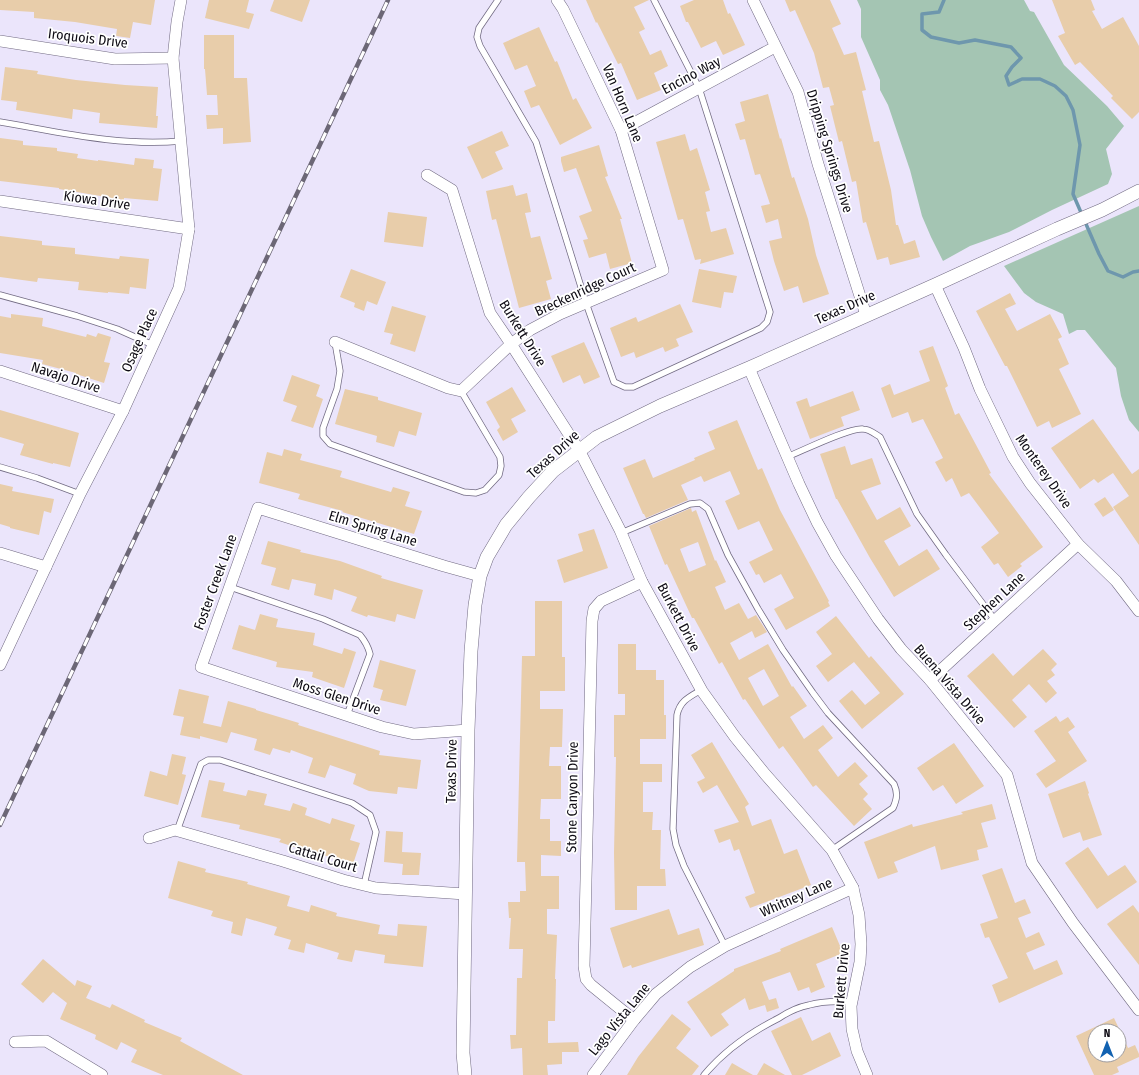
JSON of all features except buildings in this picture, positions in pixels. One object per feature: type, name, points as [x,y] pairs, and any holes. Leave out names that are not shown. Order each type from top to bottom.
[{"type":"street","name":"Osage Place","points":[[0,665],[6,646],[46,567],[80,494],[123,411],[179,288],[189,229],[174,58],[177,22],[181,0]]},
{"type":"street","name":"Van Horn Lane","points":[[557,0],[563,9],[621,130],[663,270]]},
{"type":"street","name":"Dripping Springs Drive","points":[[752,0],[798,92],[820,171],[866,315]]},
{"type":"street","name":"Iroquois Drive","points":[[0,41],[115,59],[174,58]]},
{"type":"street","name":"Encino Way","points":[[621,130],[775,48]]},
{"type":"street","name":"Burkett Drive","points":[[427,175],[452,190],[490,313],[579,450],[621,533],[642,582],[701,690],[735,737],[765,774],[832,850],[853,888],[859,915],[861,944],[860,962],[852,1002],[852,1029],[857,1051],[866,1075]]},
{"type":"street","name":"Texas Drive","points":[[465,1075],[463,1053],[465,894],[471,651],[475,605],[480,576],[487,557],[506,525],[529,497],[554,471],[597,437],[628,420],[936,285],[1057,229],[1102,210],[1139,191]]},
{"type":"street","name":"Kiowa Drive","points":[[0,201],[189,229]]},
{"type":"street","name":"Breckenridge Court","points":[[461,391],[511,344],[530,330],[560,314],[663,270]]},
{"type":"street","name":"Monterey Drive","points":[[936,285],[996,425],[1013,457],[1030,483],[1078,544],[1116,581],[1139,611]]},
{"type":"street","points":[[334,342],[448,388],[461,391]]},
{"type":"street","name":"Buena Vista Drive","points":[[749,368],[817,522],[836,556],[878,619],[901,649],[930,680],[1007,775],[1032,863],[1073,923],[1139,1010]]},
{"type":"street","name":"Navajo Drive","points":[[0,371],[123,411]]},
{"type":"street","name":"Elm Spring Lane","points":[[258,508],[480,576]]},
{"type":"street","name":"Foster Creek Lane","points":[[201,666],[258,508]]},
{"type":"street","name":"Stephen Lane","points":[[930,680],[1078,544]]},
{"type":"street","points":[[0,553],[46,567]]},
{"type":"street","name":"Stone Canyon Drive","points":[[634,1020],[591,985],[586,979],[584,966],[587,801],[592,621],[594,609],[601,602],[642,582]]},
{"type":"street","name":"Moss Glen Drive","points":[[201,666],[382,727],[414,734],[468,730]]},
{"type":"street","points":[[149,838],[176,831]]},
{"type":"street","name":"Cattail Court","points":[[176,831],[376,888],[465,894]]},
{"type":"street","name":"Whitney Lane","points":[[751,933],[853,888]]},
{"type":"street","name":"Lago Vista Lane","points":[[593,1075],[634,1020],[656,994],[690,967],[725,946],[751,933]]},
{"type":"street","points":[[15,1042],[46,1041],[102,1075]]},
{"type":"lane","points":[[498,0],[479,28],[477,37],[480,46],[536,142],[586,303],[614,382],[625,387],[633,387],[761,328],[767,322],[770,312],[699,88],[654,0]]},
{"type":"lane","points":[[0,122],[114,141],[166,143],[181,141]]},
{"type":"lane","points":[[0,295],[77,316],[117,329],[153,345]]},
{"type":"lane","points":[[334,342],[340,370],[337,389],[323,428],[323,436],[330,444],[464,492],[476,493],[485,490],[499,474],[501,466],[500,457],[461,391]]},
{"type":"lane","points":[[787,457],[850,430],[863,428],[880,437],[917,514],[995,620]]},
{"type":"lane","points":[[0,467],[80,494]]},
{"type":"lane","points":[[621,533],[690,504],[700,503],[708,510],[728,556],[783,650],[828,713],[894,784],[897,792],[896,801],[893,808],[832,850]]},
{"type":"lane","points":[[230,587],[323,619],[360,635],[369,648],[370,654],[347,715]]},
{"type":"lane","points":[[701,690],[687,698],[682,703],[677,715],[673,829],[680,857],[725,946]]},
{"type":"lane","points":[[176,831],[201,764],[208,760],[220,760],[352,803],[370,814],[376,832],[364,885]]},
{"type":"lane","points":[[704,1075],[724,1054],[747,1035],[793,1010],[809,1004],[834,1001],[852,1002]]},
{"type":"green space","points":[[857,0],[1024,0],[1030,11],[1034,12],[1064,65],[1107,106],[1124,126],[1106,149],[1112,174],[1108,184],[1009,232],[970,246],[943,261],[922,216],[910,170],[888,105],[880,90],[880,80],[861,37],[861,9]]},
{"type":"green space","points":[[1139,206],[1139,432],[1129,420],[1121,396],[1116,368],[1085,330],[1077,330],[1069,334],[1063,314],[1036,302],[1024,293],[1004,266]]},
{"type":"waterway","points":[[944,0],[939,12],[922,14],[922,30],[931,37],[959,43],[975,40],[1011,47],[1021,58],[1006,76],[1009,85],[1022,79],[1040,79],[1055,86],[1066,96],[1073,110],[1080,145],[1073,194],[1108,271],[1123,277],[1139,271]]},
{"type":"railway","points":[[0,825],[388,0]]}]
